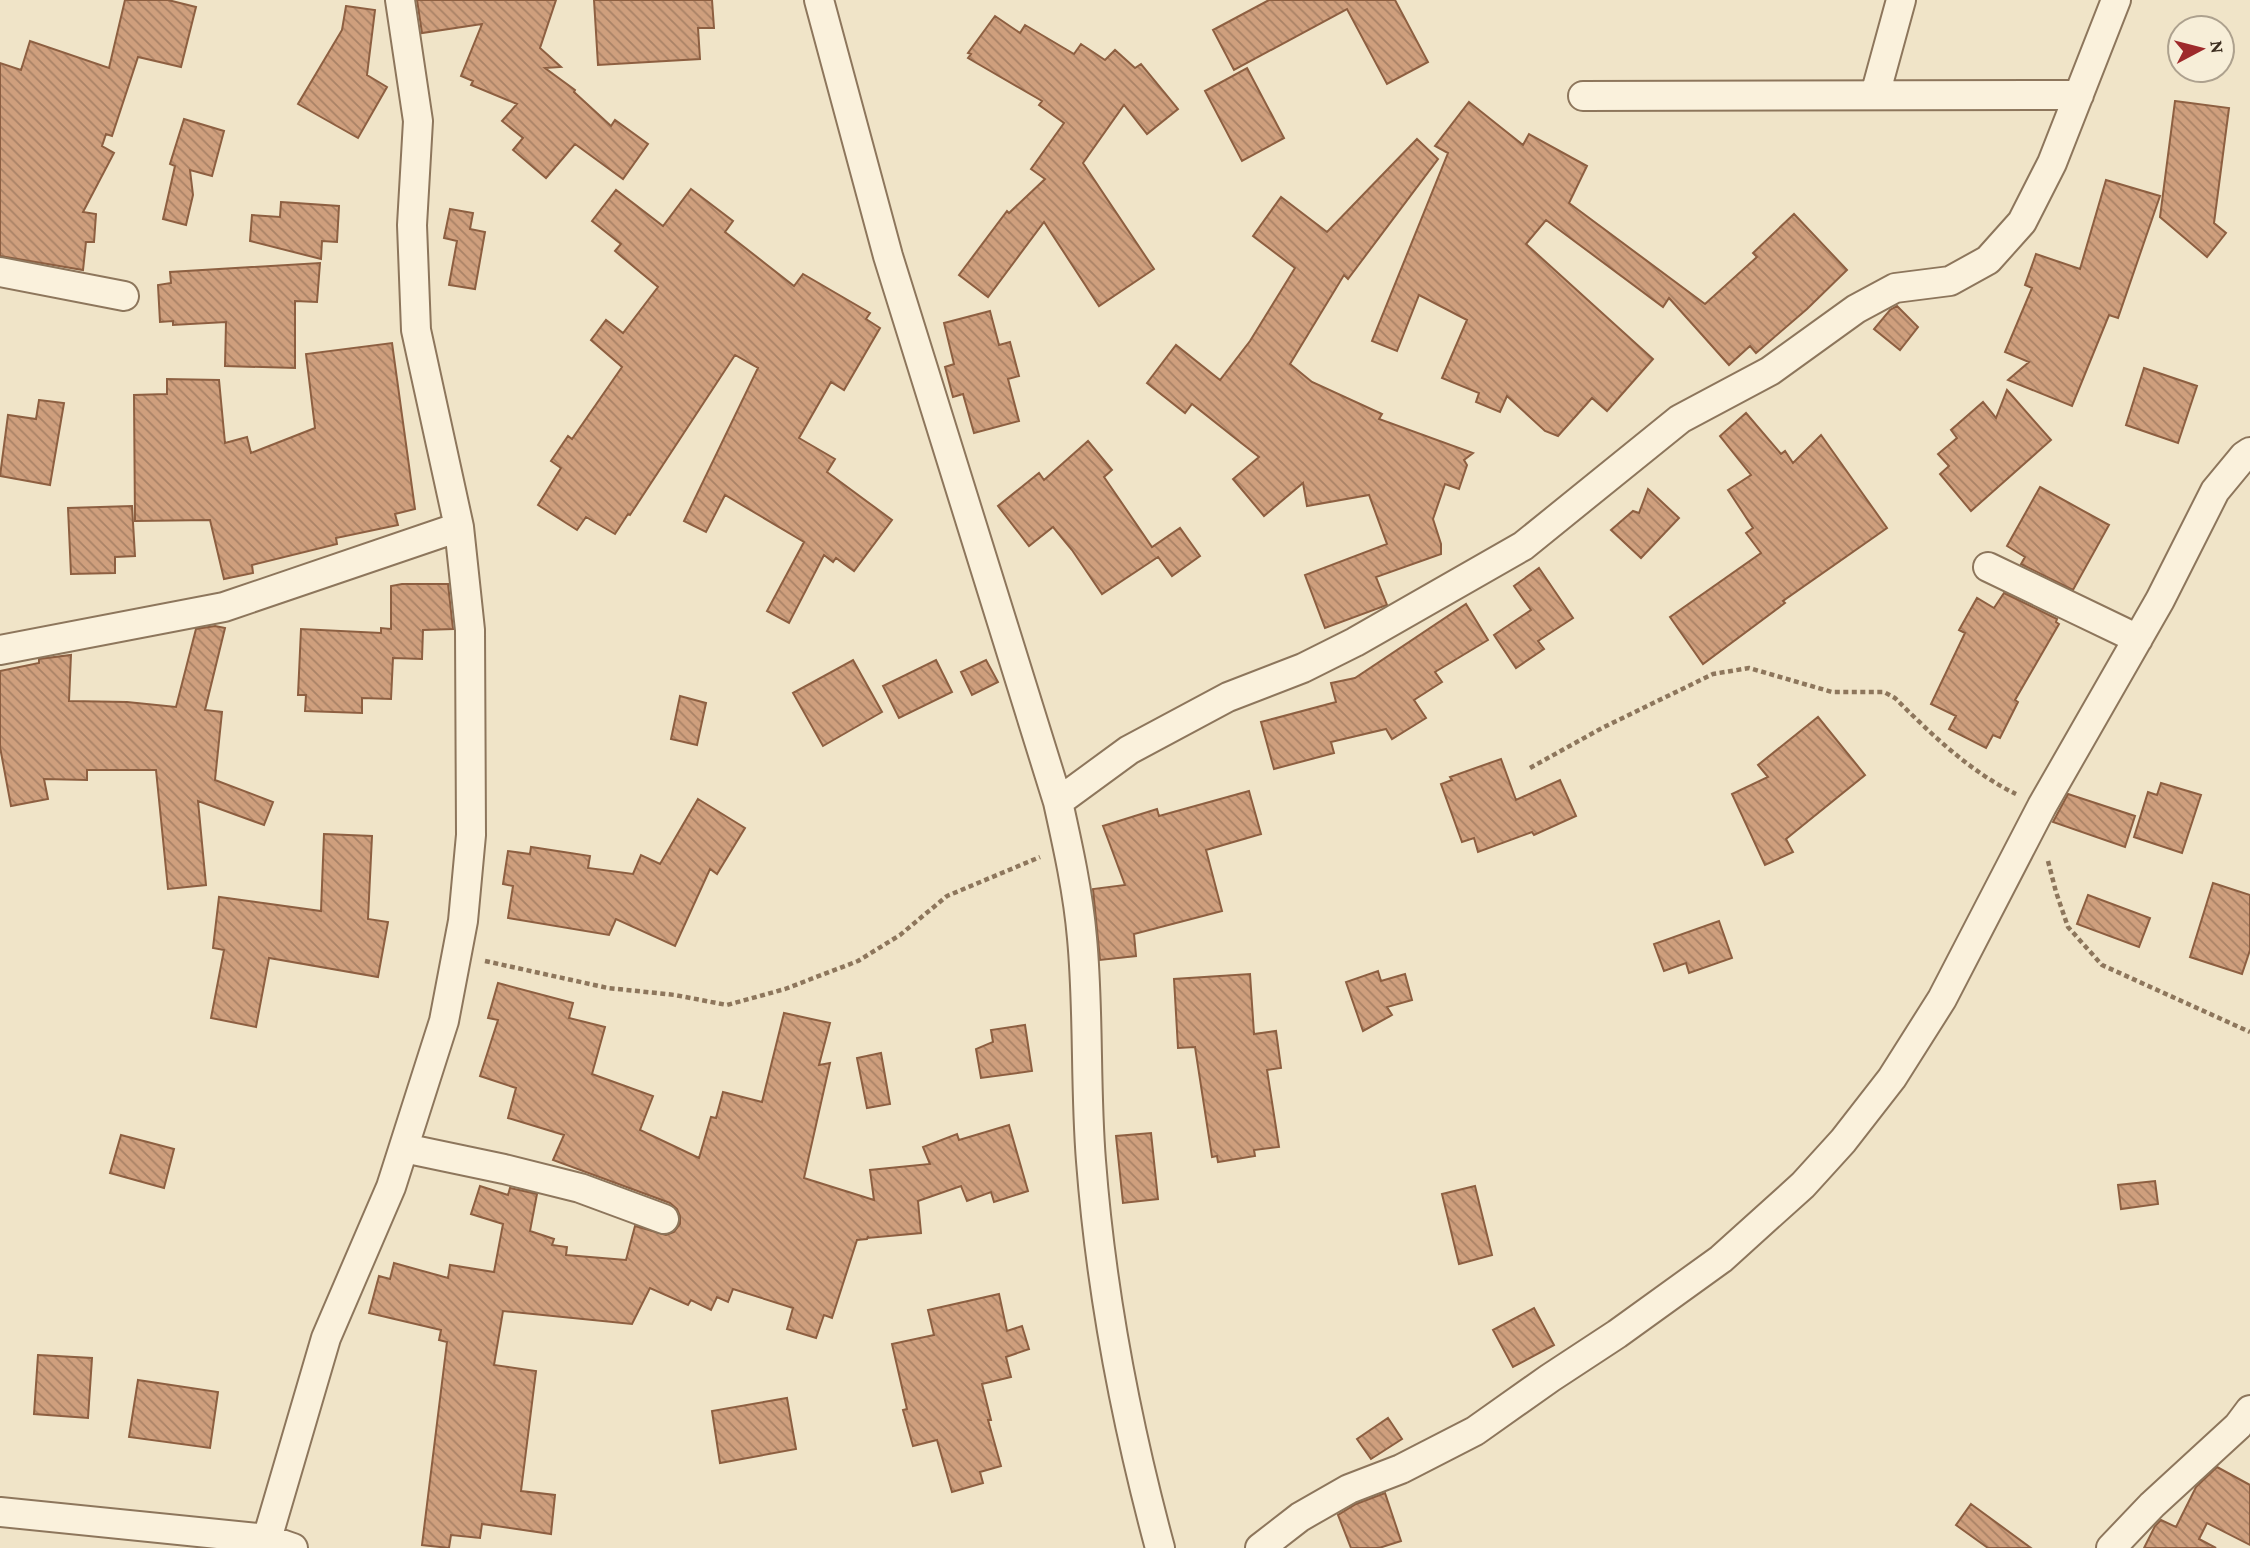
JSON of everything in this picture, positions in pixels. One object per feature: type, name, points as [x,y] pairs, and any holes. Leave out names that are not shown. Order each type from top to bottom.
[{"type":"street","points":[[267,1539],[326,1338],[391,1187],[444,1021],[463,921],[471,835],[470,630],[459,527],[416,330],[412,225],[418,121],[400,0]]},
{"type":"street","points":[[819,0],[888,256],[1058,802],[1082,939],[1091,1162],[1106,1290],[1121,1382],[1160,1548]]},
{"type":"street","points":[[1875,95],[1901,0]]},
{"type":"street","points":[[1058,802],[1129,750],[1228,697],[1303,668],[1355,642],[1522,546],[1680,419],[1770,371],[1856,309],[1895,288],[1950,281],[1988,260],[2022,222],[2052,163],[2116,0]]},
{"type":"street","points":[[1583,96],[2079,95]]},
{"type":"street","points":[[0,272],[124,296]]},
{"type":"street","points":[[1260,1548],[1300,1517],[1349,1489],[1401,1468],[1475,1431],[1617,1334],[1721,1259],[1803,1185],[1843,1141],[1892,1077],[1942,999],[2037,815],[2160,600],[2215,491],[2250,452]]},
{"type":"street","points":[[0,650],[224,607],[459,527]]},
{"type":"street","points":[[1988,567],[2137,639]]},
{"type":"street","points":[[404,1148],[504,1168],[580,1188],[664,1219]]},
{"type":"street","points":[[2111,1548],[2151,1505],[2238,1426],[2250,1410]]},
{"type":"street","points":[[0,1512],[267,1539],[293,1548]]},
{"type":"path","points":[[1530,768],[1602,728],[1713,674],[1749,668],[1832,692],[1884,692],[1895,698],[1919,722],[2037,815],[2056,892],[2068,927],[2102,965],[2250,1032]]},
{"type":"path","points":[[456,955],[608,988],[676,995],[727,1005],[785,989],[858,961],[900,935],[947,896],[1067,846]]},
{"type":"building","points":[[125,0],[168,0],[196,7],[181,67],[138,57],[112,136],[106,134],[102,146],[114,153],[83,212],[96,214],[94,242],[86,242],[83,270],[0,256],[0,63],[21,70],[30,41],[109,68]]},
{"type":"building","points":[[417,0],[556,0],[540,48],[561,67],[545,68],[575,90],[574,92],[611,126],[615,120],[648,144],[623,179],[575,144],[546,178],[513,150],[523,138],[502,121],[517,104],[471,85],[473,81],[461,76],[482,24],[422,33]]},
{"type":"building","points":[[594,0],[712,0],[714,28],[698,28],[700,59],[598,65]]},
{"type":"building","points":[[1269,0],[1395,0],[1428,62],[1387,84],[1347,9],[1234,70],[1213,30]]},
{"type":"building","points":[[346,6],[375,10],[367,75],[387,87],[358,138],[298,104],[342,30]]},
{"type":"building","points":[[995,16],[1020,33],[1025,25],[1074,54],[1081,44],[1105,60],[1115,50],[1135,68],[1141,64],[1178,109],[1147,134],[1124,105],[1083,163],[1154,269],[1099,306],[1044,222],[988,297],[959,275],[1007,211],[1009,213],[1045,179],[1031,169],[1064,123],[1039,105],[1042,101],[968,58],[971,54],[968,53]]},
{"type":"building","points":[[1247,68],[1284,138],[1242,161],[1205,91]]},
{"type":"building","points":[[2175,101],[2229,108],[2214,223],[2226,233],[2207,257],[2160,217]]},
{"type":"building","points":[[1469,102],[1523,145],[1529,134],[1587,166],[1569,203],[1705,304],[1757,257],[1753,253],[1794,214],[1847,270],[1756,353],[1750,346],[1729,365],[1669,298],[1663,307],[1546,220],[1526,244],[1653,359],[1607,411],[1592,398],[1558,436],[1545,431],[1507,396],[1500,412],[1476,402],[1479,393],[1442,378],[1467,320],[1419,295],[1397,351],[1372,341],[1448,153],[1435,146]]},
{"type":"building","points":[[184,119],[224,131],[212,176],[190,170],[193,195],[186,225],[163,219],[175,166],[170,164]]},
{"type":"building","points":[[1417,139],[1438,159],[1348,279],[1344,275],[1290,364],[1312,382],[1382,414],[1379,419],[1473,453],[1464,460],[1467,465],[1459,489],[1445,484],[1433,519],[1441,544],[1441,554],[1376,577],[1387,605],[1325,628],[1305,575],[1387,544],[1369,495],[1307,506],[1303,483],[1264,516],[1233,479],[1259,457],[1192,404],[1185,413],[1147,383],[1176,345],[1220,380],[1250,341],[1295,268],[1253,236],[1281,197],[1327,232]]},
{"type":"building","points":[[2106,180],[2160,196],[2118,318],[2109,315],[2072,406],[2008,380],[2029,362],[2005,352],[2032,288],[2025,285],[2036,254],[2080,269]]},
{"type":"building","points":[[691,189],[733,221],[725,232],[794,286],[803,274],[870,313],[866,319],[880,328],[844,390],[831,382],[799,438],[835,459],[827,472],[892,520],[854,571],[836,558],[833,562],[824,555],[789,623],[767,611],[804,542],[725,495],[706,532],[684,521],[758,368],[735,355],[615,534],[586,517],[577,530],[538,505],[561,468],[551,461],[568,436],[572,439],[622,367],[591,340],[606,320],[623,333],[658,287],[615,251],[621,244],[592,221],[616,190],[663,226]]},
{"type":"building","points":[[281,202],[339,206],[337,242],[322,241],[321,259],[250,241],[252,215],[280,217]]},
{"type":"building","points":[[450,209],[473,213],[470,229],[485,232],[475,289],[449,285],[457,241],[444,238]]},
{"type":"building","points":[[320,263],[317,302],[295,301],[295,368],[225,366],[226,322],[173,325],[173,321],[160,322],[158,285],[171,283],[170,272]]},
{"type":"building","points":[[1897,306],[1918,327],[1900,350],[1874,329],[1890,310]]},
{"type":"building","points":[[990,311],[999,345],[1010,342],[1019,376],[1008,379],[1019,421],[974,433],[963,394],[953,397],[945,367],[954,364],[944,323]]},
{"type":"building","points":[[392,343],[415,509],[395,514],[398,525],[336,538],[337,544],[252,565],[253,573],[224,579],[210,520],[135,521],[134,395],[167,394],[167,379],[219,380],[225,443],[247,437],[251,453],[315,428],[306,354]]},
{"type":"building","points":[[2144,368],[2197,386],[2178,443],[2126,425]]},
{"type":"building","points":[[2007,390],[2051,440],[1971,511],[1940,474],[1949,466],[1938,454],[1957,438],[1951,430],[1983,402],[1996,418]]},
{"type":"building","points":[[39,400],[64,403],[50,485],[0,476],[8,415],[36,419]]},
{"type":"building","points":[[1746,413],[1781,454],[1785,451],[1793,463],[1821,435],[1887,528],[1783,601],[1785,603],[1703,664],[1670,617],[1761,553],[1746,533],[1753,528],[1728,490],[1751,475],[1720,436]]},
{"type":"building","points":[[1088,441],[1112,470],[1104,477],[1152,547],[1180,528],[1200,556],[1172,576],[1158,557],[1102,594],[1053,527],[1029,546],[998,506],[1039,473],[1044,480]]},
{"type":"building","points":[[2040,487],[2109,525],[2073,590],[2021,564],[2025,557],[2007,546]]},
{"type":"building","points":[[1648,489],[1679,518],[1641,558],[1611,530],[1633,511],[1639,513]]},
{"type":"building","points":[[132,506],[135,556],[115,557],[115,573],[71,574],[68,508]]},
{"type":"building","points":[[1539,568],[1573,618],[1538,641],[1544,649],[1516,668],[1494,635],[1531,610],[1514,586]]},
{"type":"building","points":[[448,584],[453,629],[423,630],[422,659],[393,658],[391,699],[362,698],[362,713],[305,711],[306,695],[298,695],[301,629],[381,633],[381,628],[391,629],[391,586]]},
{"type":"building","points":[[2004,593],[2057,619],[2059,624],[2015,700],[2018,702],[2000,738],[1993,735],[1986,748],[1949,729],[1956,716],[1931,704],[1965,633],[1959,630],[1977,598],[1994,608]]},
{"type":"building","points":[[1466,604],[1488,640],[1435,672],[1442,682],[1414,700],[1426,718],[1392,739],[1386,729],[1331,742],[1334,753],[1274,769],[1261,722],[1336,702],[1331,683],[1355,678]]},
{"type":"building","points":[[215,626],[225,628],[205,710],[222,712],[215,780],[273,802],[264,825],[198,801],[206,885],[168,889],[156,770],[87,770],[87,780],[44,779],[48,799],[11,806],[0,747],[0,671],[39,663],[39,659],[71,655],[69,701],[127,702],[176,707],[196,629]]},
{"type":"building","points":[[853,660],[882,712],[823,746],[793,693]]},
{"type":"building","points":[[936,660],[952,692],[899,718],[883,686]]},
{"type":"building","points":[[986,660],[998,682],[972,695],[961,672]]},
{"type":"building","points":[[680,696],[706,703],[697,745],[671,739]]},
{"type":"building","points":[[1818,717],[1865,775],[1786,839],[1793,852],[1765,865],[1732,794],[1768,777],[1758,765]]},
{"type":"building","points":[[1501,759],[1516,800],[1560,780],[1576,816],[1534,835],[1532,832],[1478,852],[1474,838],[1462,842],[1441,784],[1452,780],[1450,777]]},
{"type":"building","points":[[2161,783],[2201,795],[2182,853],[2134,837],[2148,792],[2157,795]]},
{"type":"building","points":[[1249,791],[1261,834],[1206,850],[1222,911],[1134,934],[1136,956],[1100,960],[1093,889],[1125,885],[1103,826],[1157,809],[1159,816]]},
{"type":"building","points":[[2068,794],[2135,816],[2125,847],[2053,822]]},
{"type":"building","points":[[698,799],[745,828],[717,874],[710,869],[675,946],[616,919],[609,935],[508,918],[513,886],[503,884],[508,851],[530,854],[531,847],[590,856],[588,868],[633,874],[641,855],[660,864]]},
{"type":"building","points":[[324,834],[372,836],[368,919],[388,922],[378,977],[269,958],[256,1027],[211,1018],[224,950],[213,948],[219,897],[321,911]]},
{"type":"building","points":[[2213,883],[2250,895],[2250,950],[2242,974],[2190,957]]},
{"type":"building","points":[[2088,895],[2150,918],[2139,947],[2077,924]]},
{"type":"building","points":[[1719,921],[1732,958],[1689,973],[1686,963],[1664,971],[1654,944]]},
{"type":"building","points":[[1378,971],[1381,981],[1405,974],[1412,1000],[1387,1007],[1392,1015],[1363,1031],[1346,982]]},
{"type":"building","points":[[1250,974],[1254,1034],[1276,1031],[1281,1068],[1267,1070],[1279,1147],[1254,1150],[1255,1156],[1218,1162],[1217,1156],[1212,1157],[1195,1047],[1178,1048],[1174,979]]},
{"type":"building","points":[[498,983],[573,1003],[569,1018],[605,1027],[592,1074],[653,1096],[640,1130],[699,1158],[711,1117],[716,1118],[723,1092],[762,1102],[784,1013],[830,1023],[819,1065],[830,1063],[804,1178],[874,1200],[870,1170],[930,1164],[923,1147],[957,1134],[959,1140],[1009,1125],[1028,1191],[994,1202],[991,1192],[967,1201],[961,1186],[918,1201],[921,1233],[868,1236],[867,1239],[857,1240],[832,1318],[824,1315],[816,1338],[787,1329],[793,1308],[733,1289],[728,1302],[717,1297],[711,1310],[691,1300],[688,1305],[650,1288],[632,1324],[503,1311],[494,1365],[536,1371],[521,1491],[555,1495],[551,1534],[482,1524],[480,1538],[451,1535],[449,1548],[422,1545],[447,1342],[439,1340],[441,1330],[369,1313],[379,1276],[390,1279],[394,1263],[448,1278],[450,1265],[494,1272],[503,1224],[471,1214],[480,1186],[508,1195],[510,1188],[537,1194],[530,1231],[554,1239],[552,1245],[567,1247],[566,1255],[626,1260],[635,1226],[666,1235],[674,1232],[680,1224],[677,1209],[670,1203],[553,1160],[564,1135],[508,1118],[516,1088],[480,1076],[498,1020],[488,1018]]},
{"type":"building","points":[[1025,1025],[1032,1071],[981,1078],[976,1049],[993,1042],[991,1030]]},
{"type":"building","points":[[881,1053],[890,1104],[867,1108],[857,1058]]},
{"type":"building","points":[[1151,1133],[1158,1199],[1123,1203],[1116,1136]]},
{"type":"building","points":[[121,1135],[174,1149],[164,1188],[110,1173]]},
{"type":"building","points":[[2155,1181],[2158,1204],[2121,1209],[2118,1185]]},
{"type":"building","points":[[1475,1186],[1492,1255],[1459,1264],[1442,1194]]},
{"type":"building","points":[[999,1294],[1007,1331],[1022,1326],[1029,1349],[1006,1357],[1011,1377],[982,1384],[991,1420],[988,1420],[1001,1466],[980,1472],[983,1483],[952,1492],[937,1440],[913,1446],[903,1410],[907,1409],[892,1344],[934,1335],[928,1310]]},
{"type":"building","points":[[1534,1308],[1554,1345],[1513,1367],[1493,1330]]},
{"type":"building","points":[[38,1355],[92,1358],[88,1418],[34,1414]]},
{"type":"building","points":[[138,1380],[218,1392],[210,1448],[129,1437]]},
{"type":"building","points":[[787,1398],[796,1449],[720,1463],[712,1411]]},
{"type":"building","points":[[1388,1418],[1402,1439],[1371,1459],[1357,1439]]},
{"type":"building","points":[[2217,1467],[2250,1485],[2250,1545],[2207,1523],[2199,1539],[2216,1548],[2144,1548],[2161,1520],[2176,1527],[2196,1487]]},
{"type":"building","points":[[1385,1493],[1401,1541],[1379,1548],[1351,1548],[1338,1515],[1356,1504]]},
{"type":"building","points":[[1971,1504],[2031,1548],[1988,1548],[1956,1525]]}]
